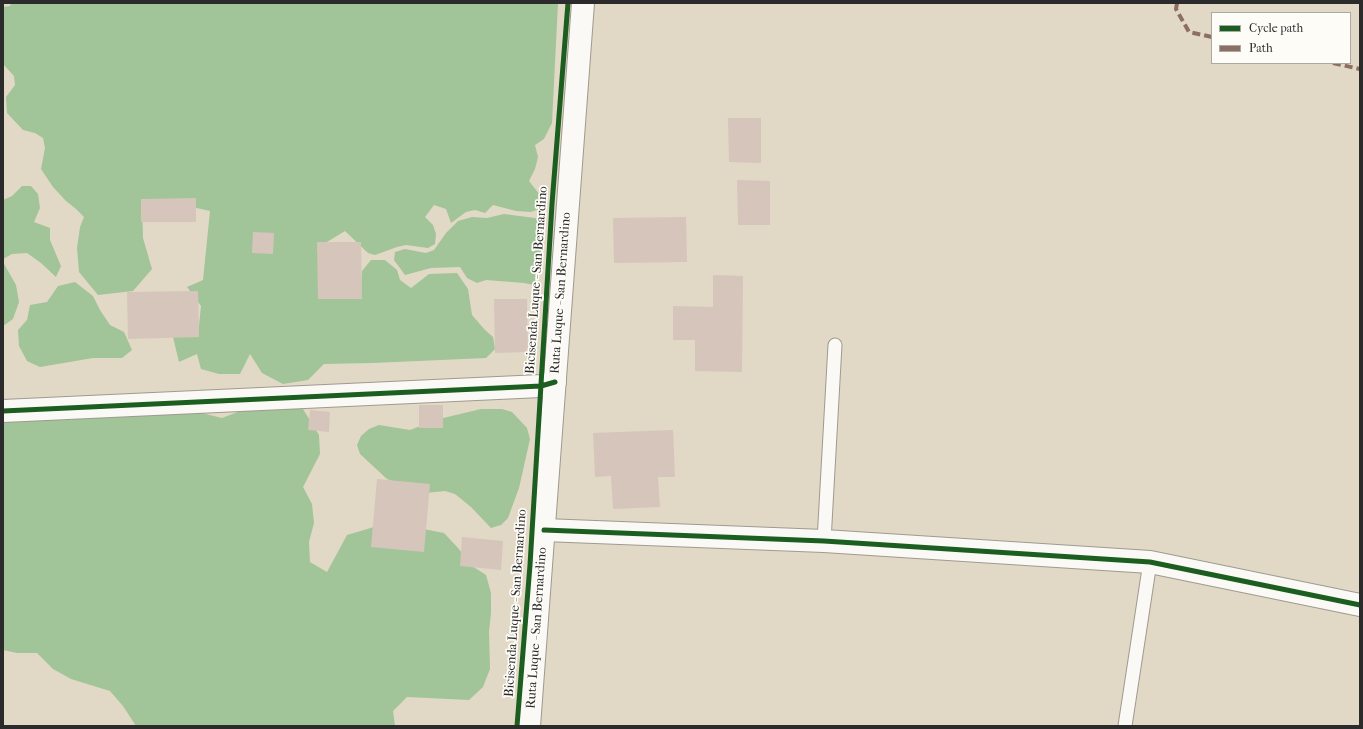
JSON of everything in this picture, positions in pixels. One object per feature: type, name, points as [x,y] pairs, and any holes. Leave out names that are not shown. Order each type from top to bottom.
[{"type":"street","name":"Ruta Luque - San Bernardino","points":[[530,726],[583,3]]},
{"type":"street","points":[[3,411],[541,386],[555,382]]},
{"type":"street","points":[[544,530],[824,541],[1150,562],[1360,605]]},
{"type":"lane","points":[[824,541],[835,345]]},
{"type":"lane","points":[[1125,726],[1150,562]]},
{"type":"green space","points":[[11,3],[558,3],[552,123],[544,139],[535,145],[538,157],[535,169],[529,181],[540,195],[542,208],[531,212],[516,211],[493,205],[485,213],[475,210],[466,212],[451,223],[446,209],[434,205],[425,217],[433,225],[436,234],[435,244],[428,248],[406,245],[375,255],[368,253],[345,231],[317,248],[326,299],[361,291],[362,271],[371,260],[385,260],[397,270],[400,280],[411,288],[429,274],[457,273],[468,289],[472,315],[493,337],[495,349],[486,358],[324,364],[308,380],[283,384],[262,373],[250,354],[240,374],[219,374],[201,369],[197,354],[179,362],[173,337],[198,335],[201,306],[187,287],[203,280],[210,211],[183,205],[142,203],[143,238],[152,269],[133,291],[98,295],[79,272],[77,248],[80,227],[84,217],[53,187],[41,169],[45,148],[43,138],[35,133],[23,130],[7,113],[6,97],[15,85],[14,76],[3,64],[3,7],[10,6]]},
{"type":"green space","points":[[22,186],[31,186],[38,194],[40,208],[34,222],[50,228],[50,240],[61,266],[56,277],[41,263],[27,253],[12,254],[3,259],[3,200],[12,196]]},
{"type":"green space","points":[[504,214],[543,219],[544,244],[534,285],[486,280],[477,283],[467,278],[460,267],[431,268],[405,275],[394,260],[395,252],[405,249],[426,253],[434,250],[446,233],[458,221],[472,217],[487,218]]},
{"type":"green space","points":[[3,262],[16,285],[19,302],[13,319],[3,326]]},
{"type":"green space","points":[[75,282],[93,296],[110,325],[124,332],[132,350],[122,358],[93,358],[40,367],[27,361],[19,346],[18,330],[27,320],[30,305],[47,302],[58,286]]},
{"type":"green space","points":[[279,396],[298,401],[319,435],[320,454],[303,487],[312,504],[314,523],[309,542],[310,562],[327,572],[347,535],[384,524],[403,525],[444,533],[459,549],[469,564],[486,575],[491,593],[489,632],[490,669],[483,687],[469,700],[407,697],[393,711],[395,726],[136,726],[123,706],[110,691],[71,679],[53,669],[37,653],[17,653],[3,650],[3,419],[71,420],[124,401],[165,404],[222,418]]},
{"type":"green space","points":[[481,409],[502,409],[512,412],[527,428],[530,439],[519,488],[508,518],[501,525],[491,528],[471,507],[455,494],[445,491],[425,493],[387,479],[360,454],[357,445],[361,436],[369,429],[379,425],[410,430],[439,419]]},
{"type":"building","points":[[728,118],[761,118],[761,163],[729,162]]},
{"type":"building","points":[[737,180],[770,181],[770,225],[738,225]]},
{"type":"building","points":[[196,198],[196,222],[141,222],[141,199]]},
{"type":"building","points":[[686,217],[687,262],[614,263],[613,218]]},
{"type":"building","points":[[253,232],[274,233],[273,254],[252,253]]},
{"type":"building","points":[[317,242],[361,242],[362,299],[318,299]]},
{"type":"building","points":[[713,275],[743,276],[742,372],[695,371],[695,340],[673,340],[673,306],[713,307]]},
{"type":"building","points":[[198,291],[199,337],[128,339],[127,292]]},
{"type":"building","points":[[494,299],[527,299],[528,352],[495,353]]},
{"type":"building","points":[[419,405],[443,405],[443,428],[419,428]]},
{"type":"building","points":[[310,410],[330,412],[329,432],[308,430]]},
{"type":"building","points":[[673,430],[675,477],[658,477],[660,507],[613,509],[611,476],[595,477],[593,433]]},
{"type":"building","points":[[377,479],[430,484],[424,552],[371,547]]},
{"type":"building","points":[[462,537],[503,541],[501,570],[460,566]]},
{"type":"marked path","points":[[1177,3],[1176,9],[1189,32],[1211,37]]},
{"type":"marked path","points":[[1338,64],[1360,69]]},
{"type":"cycle path","name":"Bicisenda Luque - San Bernardino","points":[[517,726],[530,565],[552,204],[568,3]]},
{"type":"cycle path","points":[[3,411],[541,386],[555,382]]},
{"type":"cycle path","points":[[544,530],[824,541],[1150,562],[1360,605]]}]
